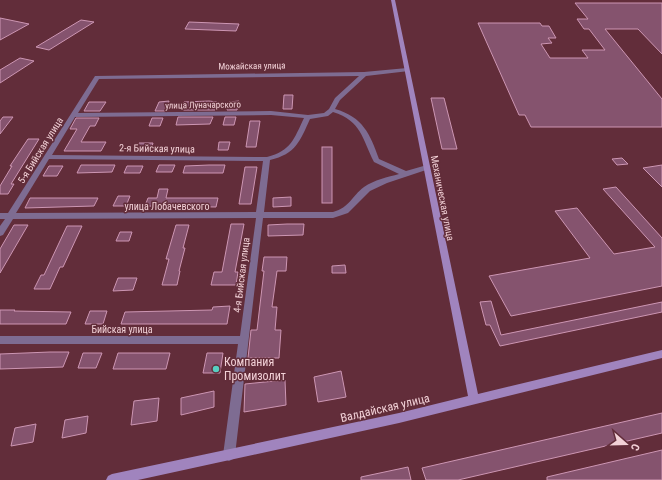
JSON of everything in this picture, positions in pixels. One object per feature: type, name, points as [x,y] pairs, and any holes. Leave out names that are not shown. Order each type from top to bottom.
[{"type":"street","name":"Механическая улица","points":[[393,0],[474,400]]},
{"type":"street","name":"Можайская улица","points":[[97,77],[364,74],[407,70]]},
{"type":"street","points":[[364,74],[337,99],[332,110],[341,112],[355,121],[364,130],[376,160],[404,173],[427,167]]},
{"type":"street","name":"5-я Бийская улица","points":[[0,234],[97,77]]},
{"type":"street","name":"улица Луначарского","points":[[73,115],[271,113],[308,117],[326,115],[332,110]]},
{"type":"street","points":[[267,159],[281,156],[290,150],[308,117]]},
{"type":"street","name":"2-я Бийская улица","points":[[47,157],[267,159]]},
{"type":"street","name":"4-я Бийская улица","points":[[229,455],[267,159]]},
{"type":"street","name":"улица Лобачевского","points":[[0,216],[333,215],[345,211],[367,189],[384,180],[404,173]]},
{"type":"street","name":"Бийская улица","points":[[0,340],[244,340]]},
{"type":"street","name":"Валдайская улица","points":[[112,480],[399,418],[662,354]]},
{"type":"building","points":[[575,3],[662,3],[662,54],[638,29],[605,29],[662,99],[662,127],[531,127],[525,115],[519,115],[478,23],[540,23],[542,26],[549,26],[556,38],[548,38],[552,43],[541,44],[550,58],[588,58],[582,50],[605,50],[589,29],[584,29],[577,19],[588,19]]},
{"type":"building","points":[[0,18],[29,24],[0,40]]},
{"type":"building","points":[[81,20],[94,22],[49,50],[36,47]]},
{"type":"building","points":[[189,22],[239,24],[236,31],[185,29]]},
{"type":"building","points":[[20,58],[34,61],[0,83],[0,70]]},
{"type":"building","points":[[284,95],[293,95],[292,109],[283,109]]},
{"type":"building","points":[[431,98],[444,98],[457,149],[442,149]]},
{"type":"building","points":[[169,101],[166,111],[155,111],[159,102]]},
{"type":"building","points":[[239,101],[237,110],[227,110],[229,102]]},
{"type":"building","points":[[89,102],[106,102],[100,111],[84,111]]},
{"type":"building","points":[[184,102],[217,102],[215,110],[181,110]]},
{"type":"building","points":[[3,117],[13,117],[0,134],[0,121]]},
{"type":"building","points":[[178,117],[213,117],[210,124],[176,125]]},
{"type":"building","points":[[225,117],[236,117],[234,125],[223,125]]},
{"type":"building","points":[[76,118],[99,118],[95,126],[90,126],[81,142],[106,142],[101,151],[64,151],[77,129],[70,129]]},
{"type":"building","points":[[152,118],[163,118],[160,126],[149,126]]},
{"type":"building","points":[[250,121],[260,121],[256,147],[246,147]]},
{"type":"building","points":[[28,139],[39,139],[11,184],[14,184],[8,194],[0,194],[0,186],[12,166],[10,166]]},
{"type":"building","points":[[219,142],[230,142],[228,150],[218,150]]},
{"type":"building","points":[[139,143],[153,143],[151,150],[136,150]]},
{"type":"building","points":[[322,147],[332,147],[332,203],[322,203]]},
{"type":"building","points":[[622,158],[628,164],[617,165],[612,159]]},
{"type":"building","points":[[81,165],[115,165],[112,172],[77,173]]},
{"type":"building","points":[[159,165],[175,165],[172,172],[156,172]]},
{"type":"building","points":[[225,165],[223,173],[183,173],[185,166]]},
{"type":"building","points":[[662,165],[662,187],[643,168]]},
{"type":"building","points":[[49,166],[63,166],[57,176],[43,176]]},
{"type":"building","points":[[127,166],[143,166],[140,173],[124,173]]},
{"type":"building","points":[[245,167],[257,167],[251,204],[239,204]]},
{"type":"building","points":[[616,187],[662,238],[662,286],[511,316],[489,276],[590,258],[555,211],[577,208],[614,254],[655,247],[603,189]]},
{"type":"building","points":[[159,189],[168,189],[166,198],[218,198],[216,207],[145,206],[148,198],[157,198]]},
{"type":"building","points":[[118,196],[130,196],[126,206],[113,206]]},
{"type":"building","points":[[291,197],[291,206],[273,207],[273,198]]},
{"type":"building","points":[[30,198],[98,198],[94,206],[25,208]]},
{"type":"building","points":[[231,224],[244,224],[235,272],[238,272],[236,285],[211,285],[214,272],[222,272]]},
{"type":"building","points":[[304,224],[303,235],[268,236],[268,225]]},
{"type":"building","points":[[14,225],[28,225],[0,273],[0,249]]},
{"type":"building","points":[[176,225],[189,225],[183,248],[185,248],[177,285],[162,285],[169,259],[166,259]]},
{"type":"building","points":[[67,226],[82,226],[63,267],[60,267],[50,289],[34,289],[41,275],[44,275]]},
{"type":"building","points":[[120,232],[132,232],[129,241],[116,241]]},
{"type":"building","points":[[264,257],[287,257],[286,271],[277,271],[272,307],[277,307],[275,330],[281,330],[279,358],[248,358],[251,330],[257,330],[264,271],[262,271]]},
{"type":"building","points":[[345,265],[346,273],[332,273],[332,266]]},
{"type":"building","points":[[118,278],[137,278],[133,290],[113,291]]},
{"type":"building","points":[[491,301],[501,335],[662,302],[662,312],[500,346],[490,325],[486,325],[480,302]]},
{"type":"building","points":[[230,306],[227,324],[121,324],[125,312],[212,310],[213,307]]},
{"type":"building","points":[[0,310],[71,312],[66,324],[0,324]]},
{"type":"building","points":[[90,311],[107,311],[103,324],[85,324]]},
{"type":"building","points":[[69,352],[63,367],[0,369],[0,354]]},
{"type":"building","points":[[83,353],[102,353],[96,368],[78,368]]},
{"type":"building","points":[[118,353],[170,353],[166,369],[113,369]]},
{"type":"building","points":[[207,353],[223,353],[220,373],[203,373]]},
{"type":"building","points":[[341,371],[346,397],[318,402],[314,377]]},
{"type":"building","points":[[285,380],[286,405],[244,412],[245,384]]},
{"type":"building","points":[[214,391],[214,407],[181,415],[181,398]]},
{"type":"building","points":[[159,398],[157,421],[131,425],[134,401]]},
{"type":"building","points":[[662,413],[662,433],[458,480],[426,480],[422,468]]},
{"type":"building","points":[[88,416],[86,433],[62,438],[65,420]]},
{"type":"building","points":[[36,424],[33,442],[11,446],[15,428]]},
{"type":"building","points":[[662,450],[662,480],[547,480],[547,477]]},
{"type":"building","points":[[408,467],[411,480],[361,480],[361,477]]},
{"type":"place","name":"Компания Промизолит","points":[[216,369]]}]
